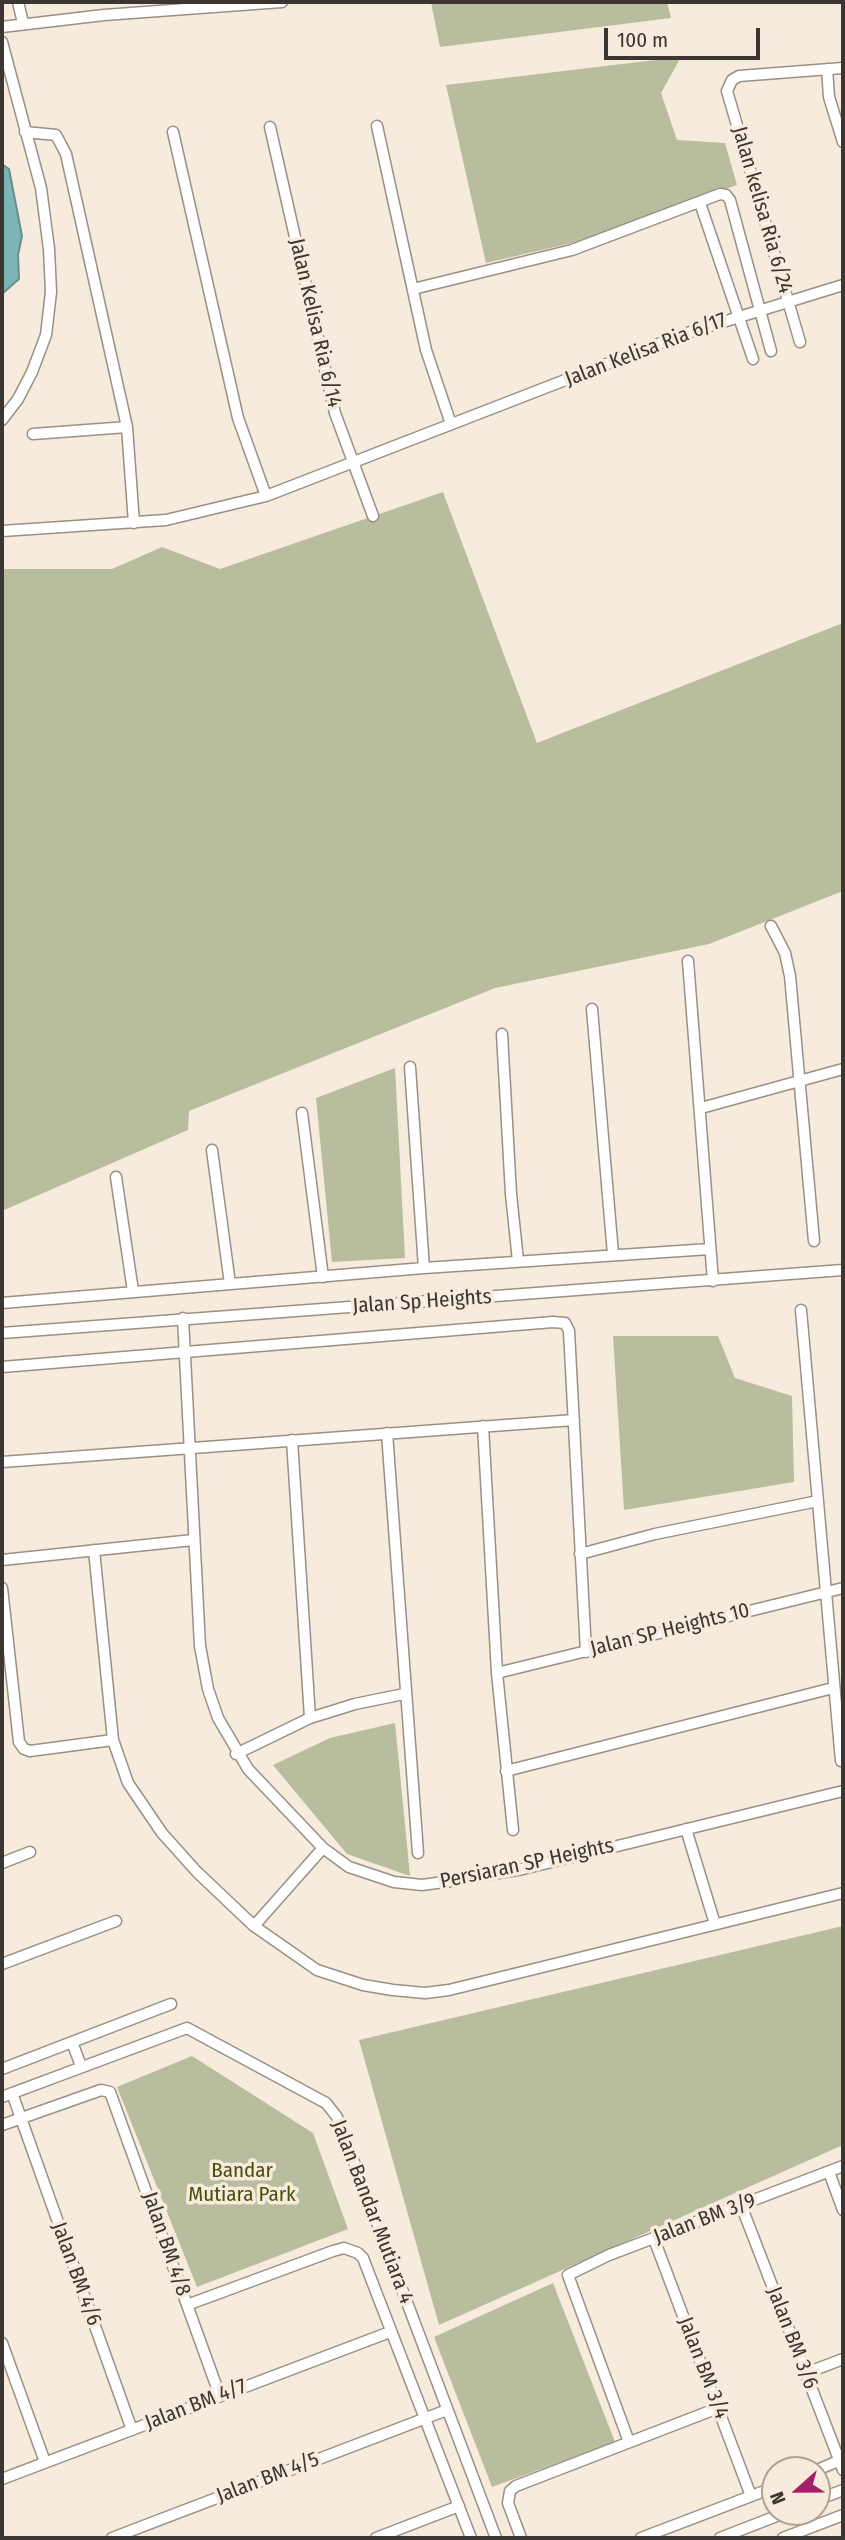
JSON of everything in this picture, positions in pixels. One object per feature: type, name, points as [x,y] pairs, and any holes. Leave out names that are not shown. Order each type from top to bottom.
[{"type":"street","points":[[18,2],[23,23]]},
{"type":"street","points":[[2,27],[23,23],[282,2]]},
{"type":"street","points":[[2,42],[41,188],[50,249],[51,292],[47,335],[18,399],[2,419]]},
{"type":"street","points":[[843,68],[827,69],[829,97],[843,142]]},
{"type":"street","name":"Jalan kelisa Ria 6/24","points":[[800,342],[727,91],[732,80],[739,76],[827,69]]},
{"type":"street","points":[[377,126],[426,350],[451,424]]},
{"type":"street","name":"Jalan Kelisa Ria 6/14","points":[[270,127],[335,413],[373,516]]},
{"type":"street","points":[[25,132],[56,135],[66,154],[127,427],[134,523]]},
{"type":"street","points":[[173,132],[239,418],[266,496]]},
{"type":"street","points":[[413,289],[572,250],[720,194],[730,200],[771,351]]},
{"type":"street","points":[[700,203],[753,359]]},
{"type":"street","name":"Jalan Kelisa Ria 6/17","points":[[2,531],[134,523],[206,512],[266,496],[739,315],[789,303],[843,285]]},
{"type":"street","points":[[33,434],[127,427]]},
{"type":"street","points":[[771,926],[785,953],[790,976],[797,1041],[797,1084],[814,1241]]},
{"type":"street","points":[[688,961],[713,1281]]},
{"type":"street","points":[[592,1009],[613,1254]]},
{"type":"street","points":[[502,1034],[510,1181],[518,1261]]},
{"type":"street","points":[[410,1067],[425,1268]]},
{"type":"street","points":[[701,1108],[797,1084],[843,1069]]},
{"type":"street","points":[[302,1112],[323,1277]]},
{"type":"street","points":[[212,1150],[230,1284]]},
{"type":"street","points":[[116,1177],[133,1290]]},
{"type":"street","points":[[2,1303],[133,1290],[710,1249]]},
{"type":"street","name":"Jalan Sp Heights","points":[[2,1333],[843,1270]]},
{"type":"street","points":[[801,1310],[832,1688],[841,1761]]},
{"type":"street","name":"Persiaran SP Heights","points":[[183,1318],[187,1448],[200,1646],[208,1689],[218,1718],[236,1754],[323,1848],[349,1867],[372,1877],[422,1885],[523,1869],[843,1791]]},
{"type":"street","points":[[2,1367],[565,1323],[569,1331],[586,1652]]},
{"type":"street","points":[[2,1462],[574,1419]]},
{"type":"street","points":[[482,1426],[497,1673],[513,1830]]},
{"type":"street","points":[[387,1433],[404,1694],[418,1853]]},
{"type":"street","points":[[292,1440],[310,1718]]},
{"type":"street","points":[[580,1554],[655,1534],[818,1501]]},
{"type":"street","points":[[2,1560],[193,1540]]},
{"type":"street","points":[[94,1550],[113,1740],[128,1783],[162,1833],[197,1872],[254,1926],[317,1970],[363,1985],[425,1993],[449,1990],[843,1893]]},
{"type":"street","points":[[2,1588],[19,1742],[24,1749],[30,1751],[113,1740]]},
{"type":"street","name":"Jalan SP Heights 10","points":[[497,1673],[843,1588]]},
{"type":"street","points":[[506,1771],[832,1688]]},
{"type":"street","points":[[236,1754],[310,1718],[355,1704],[404,1694]]},
{"type":"street","points":[[686,1829],[715,1924]]},
{"type":"street","points":[[254,1926],[323,1848]]},
{"type":"street","points":[[2,1863],[30,1852]]},
{"type":"street","points":[[2,1964],[116,1921]]},
{"type":"street","points":[[2,2068],[171,2004]]},
{"type":"street","name":"Jalan Bandar Mutiara 4","points":[[7,2095],[187,2028],[333,2110],[496,2538]]},
{"type":"street","points":[[72,2042],[81,2066]]},
{"type":"street","name":"Jalan BM 4/8","points":[[20,2118],[101,2090],[110,2092],[220,2396]]},
{"type":"street","name":"Jalan BM 4/6","points":[[7,2095],[20,2118],[131,2430]]},
{"type":"street","points":[[2,2125],[20,2118]]},
{"type":"street","name":"Jalan BM 3/9","points":[[629,2442],[568,2275],[585,2265],[843,2166]]},
{"type":"street","points":[[829,2172],[843,2210]]},
{"type":"street","name":"Jalan BM 3/6","points":[[741,2205],[842,2463]]},
{"type":"street","name":"Jalan BM 3/4","points":[[654,2239],[751,2496]]},
{"type":"street","points":[[187,2305],[333,2251],[351,2249],[363,2258],[471,2538]]},
{"type":"street","name":"Jalan BM 4/7","points":[[2,2479],[390,2332]]},
{"type":"street","points":[[2,2343],[45,2462]]},
{"type":"street","points":[[806,2373],[843,2359]]},
{"type":"street","points":[[521,2538],[509,2503],[510,2491],[718,2408]]},
{"type":"street","name":"Jalan BM 4/5","points":[[112,2538],[447,2410]]},
{"type":"street","points":[[641,2538],[761,2492]]},
{"type":"street","points":[[376,2538],[459,2506]]},
{"type":"street","points":[[783,2538],[843,2515]]},
{"type":"street","points":[[720,2538],[761,2522]]},
{"type":"green space","points":[[431,2],[667,2],[671,18],[440,47]]},
{"type":"green space","points":[[681,57],[661,93],[677,140],[725,143],[737,185],[576,242],[486,263],[446,85]]},
{"type":"green space","points":[[443,492],[537,743],[843,623],[843,891],[709,944],[495,988],[189,1111],[188,1130],[2,1211],[2,569],[112,569],[162,547],[220,569]]},
{"type":"green space","points":[[395,1068],[405,1258],[332,1262],[316,1098]]},
{"type":"green space","points":[[613,1336],[718,1336],[735,1378],[792,1396],[794,1482],[624,1510]]},
{"type":"green space","points":[[395,1723],[410,1876],[347,1854],[273,1765],[330,1738]]},
{"type":"green space","points":[[843,1926],[843,2145],[439,2325],[359,2040]]},
{"type":"green space","name":"Bandar Mutiara Park","points":[[192,2056],[313,2133],[348,2229],[197,2287],[117,2087]]},
{"type":"green space","points":[[553,2283],[615,2442],[492,2487],[434,2337]]},
{"type":"water","points":[[2,164],[9,169],[22,236],[18,255],[19,279],[2,294]]}]
